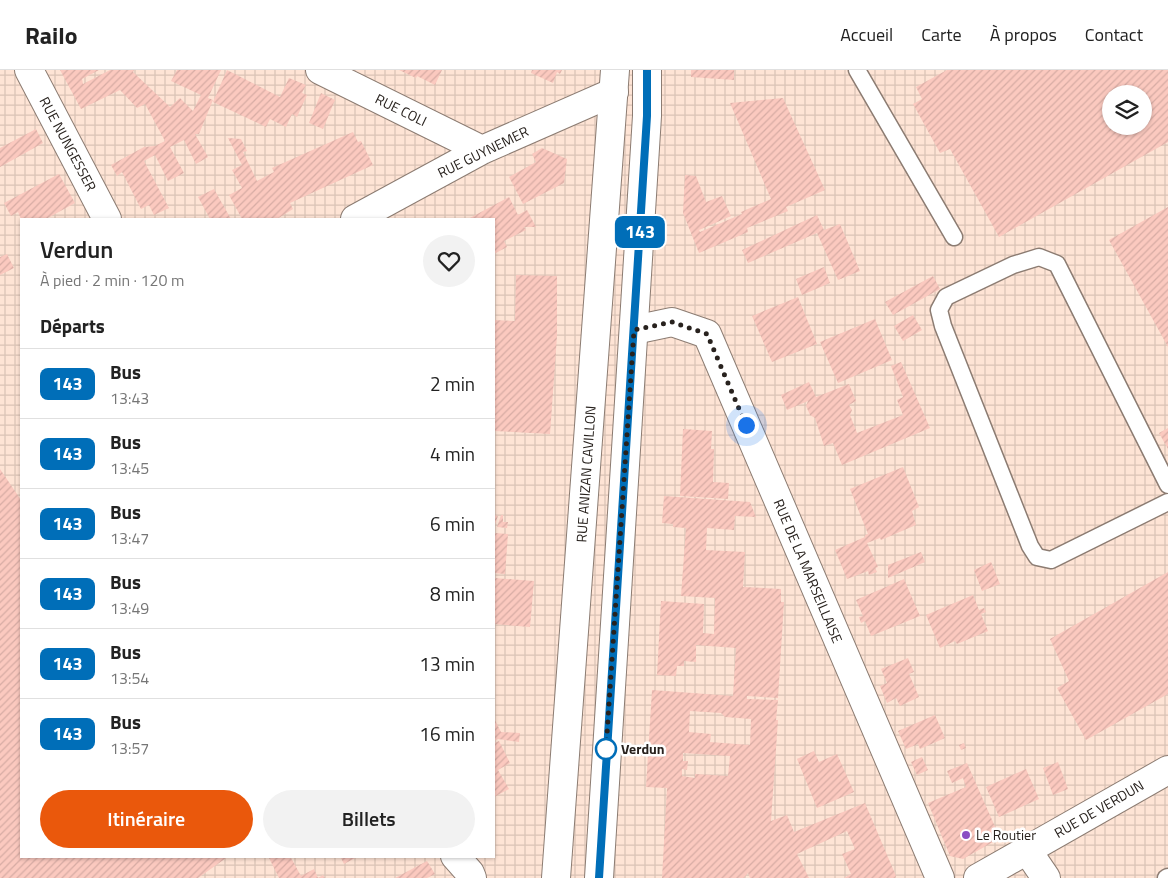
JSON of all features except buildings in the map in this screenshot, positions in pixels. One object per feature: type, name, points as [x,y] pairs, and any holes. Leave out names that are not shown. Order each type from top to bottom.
[{"type":"main road","name":"RUE NUNGESSER","points":[[29,70],[106,218]]},
{"type":"main road","name":"RUE COLI","points":[[320,70],[482,150]]},
{"type":"main road","points":[[599,878],[647,116],[647,70]]},
{"type":"main road","name":"RUE GUYNEMER","points":[[357,218],[614,81]]},
{"type":"main road","name":"RUE ANIZAN CAVILLON","points":[[556,878],[614,81]]},
{"type":"main road","name":"RUE DE LA MARSEILLAISE","points":[[634,330],[672,322],[707,334],[940,878]]},
{"type":"main road","name":"RUE DE VERDUN","points":[[978,878],[1168,770]]},
{"type":"main road","points":[[1027,850],[1046,878]]},
{"type":"lane","points":[[857,70],[954,237]]},
{"type":"lane","points":[[1168,485],[1057,264],[1039,257],[1013,266],[946,297],[939,310],[943,326],[1030,546],[1037,557],[1051,560],[1168,502]]},
{"type":"shaded area","points":[[0,70],[1168,70],[1168,878],[0,878]]},
{"type":"bus line","name":"143","points":[[599,878],[647,116],[647,70]]},
{"type":"place","name":"Verdun","points":[[606,749]]},
{"type":"place","name":"Le Routier","points":[[966,835]]},
{"type":"route","points":[[606,749],[634,330],[672,322],[707,334],[746,425]]}]
